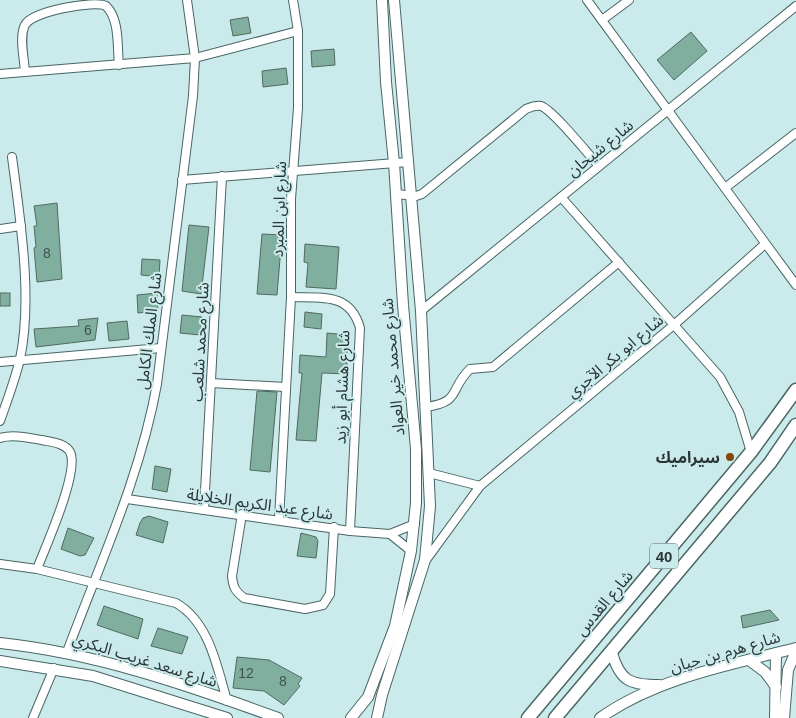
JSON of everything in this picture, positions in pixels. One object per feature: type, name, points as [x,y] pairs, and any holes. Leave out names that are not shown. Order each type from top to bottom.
[{"type":"highway","name":"شارع القدس","points":[[528,718],[751,452],[796,390]]},
{"type":"highway","name":"40","points":[[555,718],[612,653],[770,464],[796,425]]},
{"type":"street","name":"شارع الملك الكامل","points":[[67,652],[92,583],[127,499],[150,421],[193,96],[195,58],[187,0]]},
{"type":"street","name":"شارع ابن المبرد","points":[[279,520],[291,297],[293,170],[298,108],[298,31],[294,0]]},
{"type":"street","name":"شارع محمد خير العواد","points":[[351,718],[368,697],[395,626],[415,524],[416,449],[406,350],[394,163],[386,82],[382,0]]},
{"type":"street","name":"شارع محمد خير العواد","points":[[377,718],[382,695],[425,560],[430,506],[421,311],[394,0]]},
{"type":"street","points":[[587,0],[796,285]]},
{"type":"street","points":[[602,20],[629,0]]},
{"type":"street","points":[[25,71],[23,30],[31,18],[42,12],[97,1],[106,5],[113,17],[119,65]]},
{"type":"street","name":"شارع شيحان","points":[[421,311],[796,6]]},
{"type":"street","points":[[0,74],[195,58],[298,31]]},
{"type":"street","points":[[396,194],[416,196],[427,190],[533,106],[540,106],[552,115],[599,166]]},
{"type":"street","points":[[725,188],[796,133]]},
{"type":"street","points":[[0,421],[20,360],[24,294],[21,226],[12,157]]},
{"type":"street","points":[[182,180],[408,162]]},
{"type":"street","name":"شارع محمد شلعب","points":[[204,510],[222,176]]},
{"type":"street","points":[[561,197],[720,377],[735,401],[751,452]]},
{"type":"street","points":[[0,229],[21,226]]},
{"type":"street","name":"شارع ابو بكر الآجري","points":[[425,560],[480,486],[675,324],[765,244]]},
{"type":"street","points":[[426,407],[442,405],[449,401],[470,369],[493,367],[618,262]]},
{"type":"street","name":"شارع هشام أبو زيد","points":[[291,297],[330,298],[341,302],[357,317],[360,328],[350,531]]},
{"type":"street","points":[[0,362],[161,348]]},
{"type":"street","points":[[211,383],[286,387]]},
{"type":"street","points":[[0,438],[26,437],[60,444],[70,452],[72,458],[71,478],[37,569]]},
{"type":"street","points":[[429,473],[480,486]]},
{"type":"street","name":"شارع عبد الكريم الخلايلة","points":[[127,499],[350,531],[390,534],[415,524]]},
{"type":"street","points":[[242,514],[232,586],[244,598],[305,609],[315,609],[323,605],[330,594],[334,528]]},
{"type":"street","points":[[390,534],[411,551]]},
{"type":"street","points":[[0,564],[37,569],[176,603],[186,609],[194,616],[204,634],[226,701]]},
{"type":"street","name":"شارع سعد غريب البكري","points":[[0,643],[67,652],[278,718]]},
{"type":"street","points":[[784,718],[788,670],[796,650]]},
{"type":"street","name":"شارع هرم بن حيان","points":[[600,718],[630,700],[662,686],[749,660],[796,650]]},
{"type":"street","name":"شارع هرم بن حيان","points":[[612,653],[618,672],[623,677],[638,684],[662,686]]},
{"type":"street","points":[[775,718],[776,653]]},
{"type":"street","points":[[749,660],[765,672],[776,686]]},
{"type":"street","name":"شارع سعد غريب البكري","points":[[0,661],[54,668],[122,685],[227,718]]},
{"type":"street","points":[[33,718],[54,668]]},
{"type":"building","points":[[248,17],[251,33],[233,36],[230,20]]},
{"type":"building","points":[[691,32],[707,51],[674,80],[657,60]]},
{"type":"building","points":[[334,49],[335,65],[312,67],[311,51]]},
{"type":"building","points":[[286,68],[288,84],[263,87],[262,71]]},
{"type":"building","points":[[57,203],[62,279],[37,282],[34,226],[37,226],[34,206]]},
{"type":"building","points":[[189,225],[209,227],[201,294],[182,291]]},
{"type":"building","points":[[262,234],[282,235],[277,295],[257,294]]},
{"type":"building","points":[[305,244],[339,247],[336,289],[306,287],[308,263],[304,262]]},
{"type":"building","points":[[142,259],[160,260],[159,277],[141,275]]},
{"type":"building","points":[[0,293],[10,293],[10,306],[0,306]]},
{"type":"building","points":[[157,293],[158,311],[138,313],[137,295]]},
{"type":"building","points":[[305,312],[322,314],[321,329],[304,327]]},
{"type":"building","points":[[182,315],[202,317],[200,335],[180,333]]},
{"type":"building","points":[[98,318],[95,340],[36,347],[34,329],[79,326],[78,320]]},
{"type":"building","points":[[127,321],[129,339],[109,341],[107,323]]},
{"type":"building","points":[[327,333],[347,335],[347,374],[322,373],[316,441],[296,440],[302,373],[299,373],[300,355],[326,357]]},
{"type":"building","points":[[257,391],[277,392],[270,472],[250,470]]},
{"type":"building","points":[[155,466],[171,469],[167,492],[152,489]]},
{"type":"building","points":[[149,516],[168,522],[163,543],[136,535],[143,518]]},
{"type":"building","points":[[68,528],[94,538],[85,555],[80,556],[61,549]]},
{"type":"building","points":[[301,533],[316,537],[318,541],[316,558],[297,556]]},
{"type":"building","points":[[104,606],[143,619],[138,639],[97,625]]},
{"type":"building","points":[[770,610],[779,620],[743,628],[741,616]]},
{"type":"building","points":[[158,628],[188,637],[182,654],[151,646]]},
{"type":"building","points":[[237,657],[269,660],[302,678],[298,684],[300,686],[284,705],[264,691],[233,688]]},
{"type":"place","name":"سيراميك","points":[[730,457]]}]
